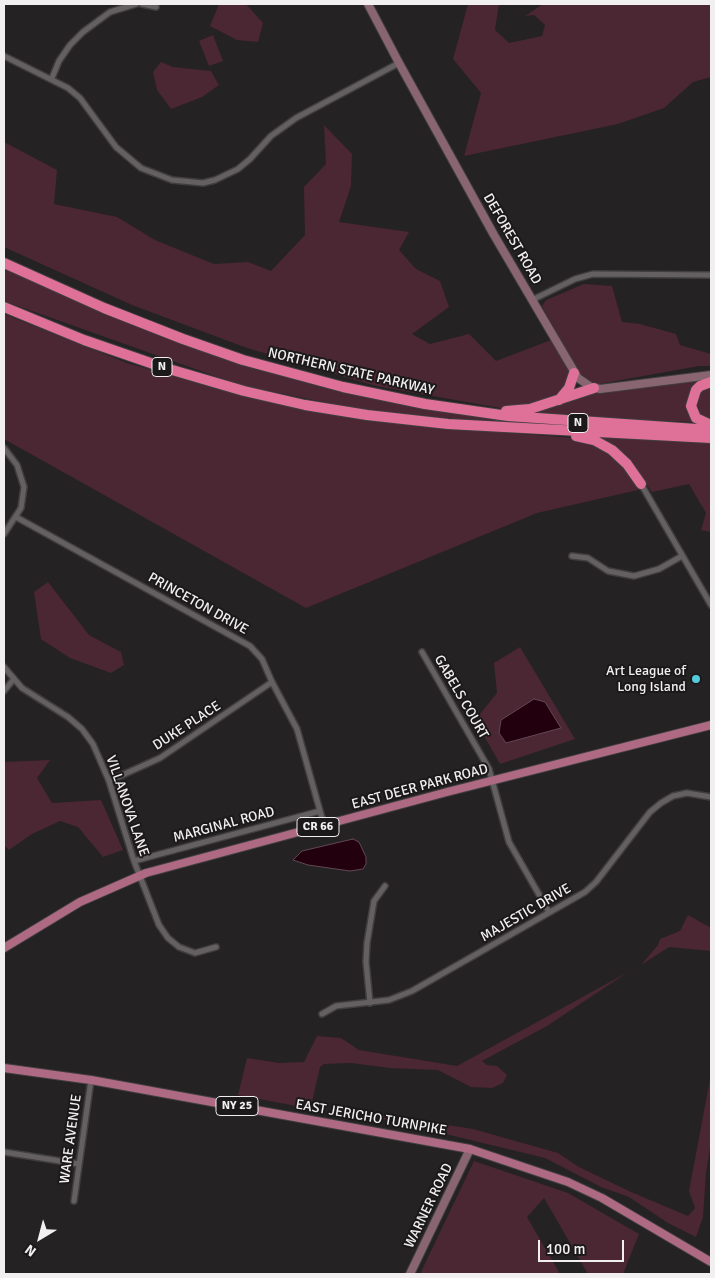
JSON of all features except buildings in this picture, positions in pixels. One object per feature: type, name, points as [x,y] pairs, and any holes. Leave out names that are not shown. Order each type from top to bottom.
[{"type":"highway","name":"NORTHERN STATE PARKWAY","points":[[4,263],[124,316],[243,360],[343,387],[445,408],[546,420],[711,430]]},
{"type":"highway","name":"N","points":[[4,307],[77,337],[155,365],[284,400],[408,420],[711,438]]},
{"type":"highway","points":[[558,400],[569,388],[574,373]]},
{"type":"highway","points":[[711,382],[704,384],[696,390],[691,406],[696,418],[711,426]]},
{"type":"highway","points":[[445,408],[475,408],[512,412],[594,388]]},
{"type":"highway","points":[[535,428],[582,437],[600,443],[622,459],[641,484]]},
{"type":"main road","name":"EAST DEER PARK ROAD","points":[[4,948],[80,902],[140,875],[493,780],[711,725]]},
{"type":"main road","name":"EAST JERICHO TURNPIKE","points":[[4,1068],[91,1080],[470,1149],[568,1182],[711,1262]]},
{"type":"street","points":[[52,78],[59,61],[81,34],[110,12],[136,4]]},
{"type":"street","points":[[142,4],[156,7]]},
{"type":"street","name":"DEFOREST ROAD","points":[[368,4],[399,63],[574,373],[583,383],[594,388]]},
{"type":"street","points":[[4,56],[52,78],[80,98],[116,147],[140,168],[172,180],[203,183],[215,180],[238,169],[271,136],[296,118],[399,63]]},
{"type":"street","points":[[532,300],[575,278],[593,274],[711,275]]},
{"type":"street","points":[[594,388],[711,376]]},
{"type":"street","points":[[4,448],[14,460],[22,476],[23,498],[16,517],[4,534]]},
{"type":"street","points":[[641,484],[711,605]]},
{"type":"street","name":"PRINCETON DRIVE","points":[[16,517],[250,646],[262,659],[303,743],[324,825]]},
{"type":"street","points":[[572,556],[588,558],[608,571],[634,576],[659,569],[682,556]]},
{"type":"street","name":"GABELS COURT","points":[[422,652],[471,736],[493,780],[509,842],[549,912]]},
{"type":"street","name":"VILLANOVA LANE","points":[[4,667],[13,680],[30,695],[68,717],[82,729],[93,744],[109,781],[134,861],[159,926],[168,938],[179,948],[195,953],[216,947]]},
{"type":"street","points":[[4,691],[13,680]]},
{"type":"street","name":"DUKE PLACE","points":[[109,781],[160,758],[272,682]]},
{"type":"street","name":"MAJESTIC DRIVE","points":[[322,1014],[336,1006],[389,1000],[412,991],[572,900],[596,882],[650,812],[661,803],[673,796],[687,793],[711,796]]},
{"type":"street","name":"MARGINAL ROAD","points":[[134,861],[320,811]]},
{"type":"street","points":[[370,1002],[366,962],[367,942],[374,901],[385,886]]},
{"type":"street","name":"WARE AVENUE","points":[[74,1201],[91,1080]]},
{"type":"street","name":"WARNER ROAD","points":[[410,1274],[470,1149]]},
{"type":"street","points":[[4,1152],[79,1164]]},
{"type":"shaded area","points":[[219,4],[246,4],[263,23],[258,42],[237,40],[210,26]]},
{"type":"shaded area","points":[[468,4],[499,4],[495,30],[509,43],[542,36],[545,25],[534,15],[525,16],[543,4],[711,4],[711,77],[693,82],[664,108],[618,124],[464,156],[481,93],[453,59]]},
{"type":"shaded area","points":[[213,35],[223,61],[209,66],[199,41]]},
{"type":"shaded area","points":[[161,62],[173,67],[211,71],[219,85],[202,97],[171,109],[157,90],[153,72]]},
{"type":"shaded area","points":[[324,125],[352,154],[351,186],[339,222],[409,232],[399,250],[416,269],[440,281],[449,307],[412,334],[430,344],[469,334],[496,361],[551,340],[570,373],[569,383],[557,396],[525,406],[506,409],[376,386],[247,348],[132,305],[4,247],[4,142],[57,170],[54,204],[117,217],[155,240],[214,264],[248,262],[271,271],[305,235],[304,187],[326,164]]},
{"type":"shaded area","points":[[4,266],[175,340],[427,409],[504,421],[457,419],[358,409],[240,385],[4,301]]},
{"type":"shaded area","points":[[584,284],[612,286],[622,322],[640,324],[676,334],[680,345],[711,354],[711,366],[699,366],[599,384],[589,381],[578,371],[542,306],[546,300]]},
{"type":"shaded area","points":[[4,314],[127,363],[245,397],[408,425],[586,439],[609,450],[624,466],[638,490],[537,513],[306,608],[4,439]]},
{"type":"shaded area","points":[[700,379],[693,388],[695,422],[578,418],[529,413],[530,411],[605,390]]},
{"type":"shaded area","points":[[711,383],[711,422],[703,419],[695,409],[698,391]]},
{"type":"shaded area","points":[[599,436],[711,440],[711,532],[701,530],[706,513],[689,484],[652,492],[624,454]]},
{"type":"shaded area","points":[[48,582],[89,635],[121,652],[124,665],[111,673],[70,658],[41,639],[34,592]]},
{"type":"shaded area","points":[[520,647],[575,739],[500,764],[475,720],[497,693],[494,663]]},
{"type":"shaded area","points":[[534,699],[545,702],[561,728],[506,743],[499,733],[501,720]]},
{"type":"shaded area","points":[[50,760],[37,778],[52,803],[101,800],[123,850],[103,857],[78,827],[60,821],[32,834],[9,850],[4,845],[4,762]]},
{"type":"shaded area","points":[[353,839],[359,842],[366,857],[366,864],[363,869],[350,871],[308,865],[293,860],[302,851]]},
{"type":"shaded area","points":[[688,915],[711,928],[711,951],[669,947],[641,965],[658,945],[660,939],[680,931]]},
{"type":"shaded area","points":[[628,972],[547,1026],[482,1061],[487,1065],[497,1066],[507,1075],[503,1083],[492,1088],[471,1087],[438,1070],[390,1068],[351,1063],[324,1064],[320,1067],[312,1102],[296,1106],[238,1095],[247,1058],[279,1063],[304,1062],[317,1036],[341,1038],[359,1050],[457,1066]]},
{"type":"shaded area","points":[[711,1074],[711,1142],[706,1173],[703,1217],[696,1237],[668,1223],[629,1197],[601,1187],[545,1158],[367,1115],[366,1112],[473,1129],[558,1153],[579,1167],[688,1216],[695,1208],[689,1191]]},
{"type":"shaded area","points":[[474,1161],[568,1193],[639,1234],[623,1274],[588,1274],[544,1198],[527,1217],[560,1274],[420,1274]]},
{"type":"place","name":"Art League of Long Island","points":[[696,679]]}]
